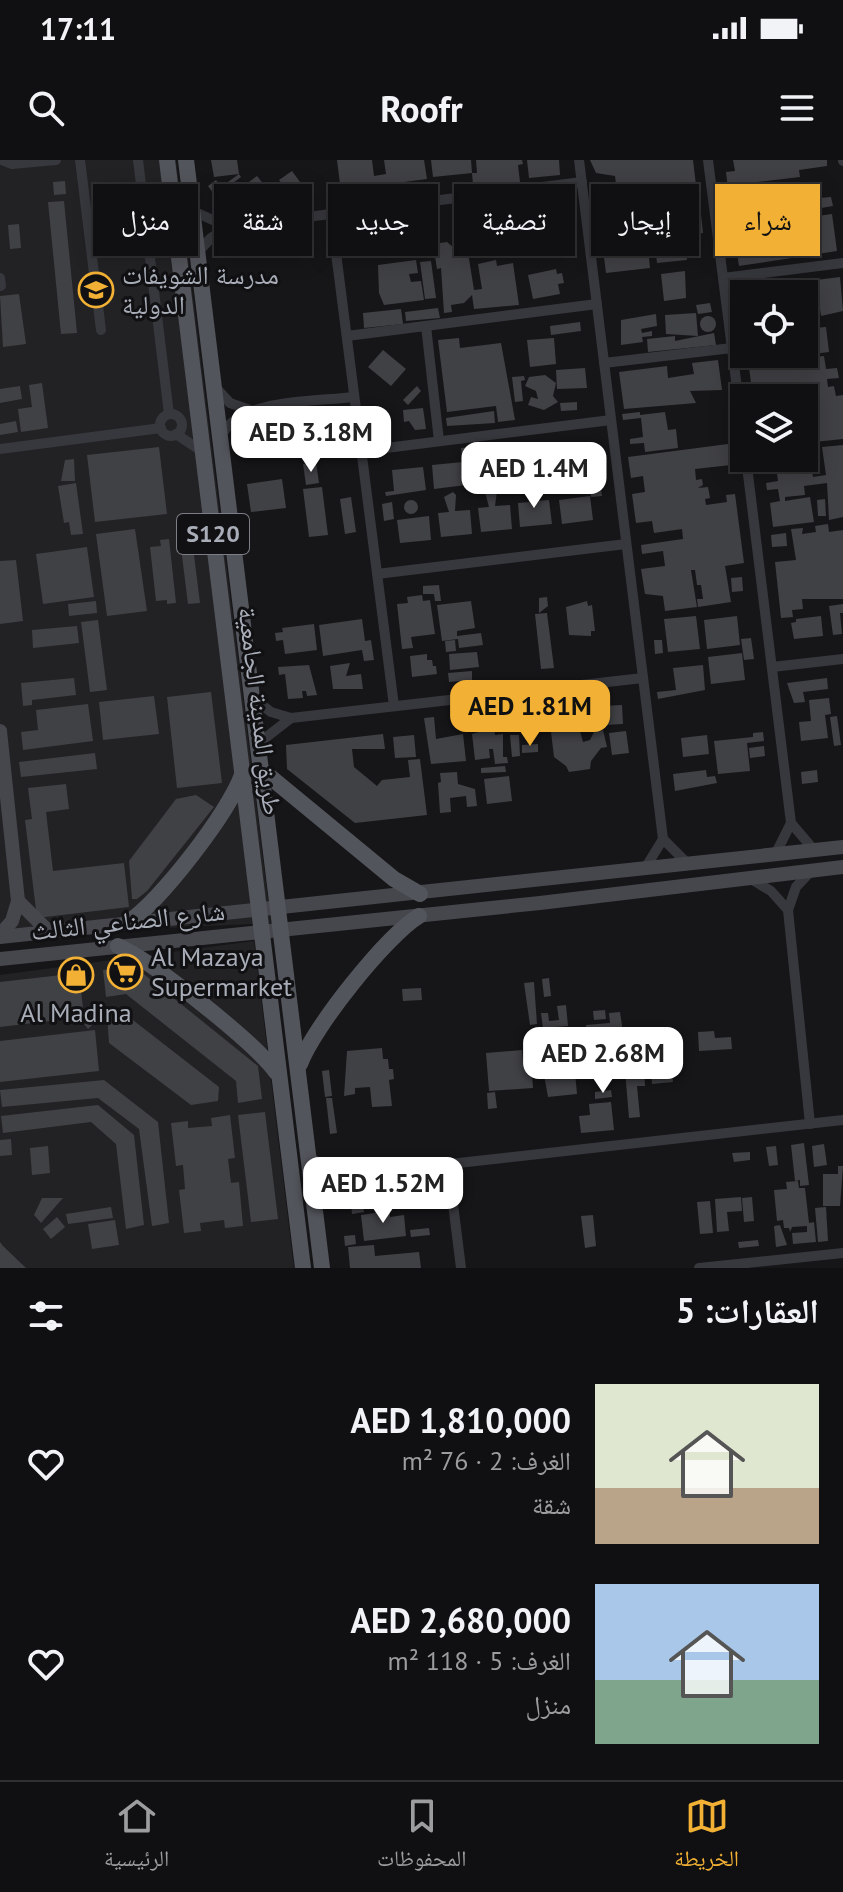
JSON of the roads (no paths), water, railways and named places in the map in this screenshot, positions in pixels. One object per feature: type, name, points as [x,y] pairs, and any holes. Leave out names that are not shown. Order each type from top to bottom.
[{"type":"main road","name":"طريق المدينة الجامعية","points":[[167,160],[303,1268]]},
{"type":"main road","name":"طريق المدينة الجامعية","points":[[186,160],[189,184]]},
{"type":"main road","name":"طريق المدينة الجامعية","points":[[198,252],[322,1268]]},
{"type":"main road","points":[[179,257],[192,294],[204,297]]},
{"type":"main road","points":[[0,731],[18,901],[12,921],[0,936]]},
{"type":"main road","points":[[127,923],[148,907],[181,866],[235,794],[244,770]]},
{"type":"main road","points":[[263,771],[394,879],[420,894]]},
{"type":"main road","points":[[741,880],[733,875],[739,867],[775,855],[843,847]]},
{"type":"main road","name":"شارع الصناعي الثالث","points":[[0,936],[775,855]]},
{"type":"main road","name":"شارع الصناعي الثالث","points":[[0,959],[419,916],[843,867]]},
{"type":"main road","points":[[257,888],[268,891],[278,888]]},
{"type":"main road","points":[[18,901],[49,932]]},
{"type":"main road","points":[[299,906],[296,919],[300,928]]},
{"type":"main road","points":[[240,910],[246,921],[241,933]]},
{"type":"main road","points":[[298,1070],[316,1034],[372,962],[397,932],[419,916]]},
{"type":"main road","points":[[118,946],[145,961],[235,1032],[264,1057],[277,1074]]},
{"type":"main road","points":[[263,955],[274,948],[285,952]]},
{"type":"street","points":[[2,160],[12,164],[56,160]]},
{"type":"street","points":[[80,160],[101,330]]},
{"type":"street","points":[[138,160],[174,416],[182,427],[176,434]]},
{"type":"street","points":[[579,160],[663,839],[688,864]]},
{"type":"street","points":[[708,160],[730,332]]},
{"type":"street","points":[[438,200],[582,182]]},
{"type":"street","points":[[198,252],[214,236]]},
{"type":"street","points":[[337,256],[394,706]]},
{"type":"street","points":[[723,278],[843,263]]},
{"type":"street","points":[[0,278],[1,286]]},
{"type":"street","points":[[347,336],[597,304]]},
{"type":"street","points":[[426,326],[439,441]]},
{"type":"street","points":[[604,363],[730,348]]},
{"type":"street","points":[[216,387],[230,403],[250,410]]},
{"type":"street","points":[[221,436],[232,420],[250,410],[354,397]]},
{"type":"street","points":[[197,401],[174,416],[162,419],[161,428],[167,435],[176,434],[203,452]]},
{"type":"street","points":[[362,451],[611,420]]},
{"type":"street","points":[[0,449],[161,428]]},
{"type":"street","points":[[748,472],[791,823],[814,850]]},
{"type":"street","points":[[377,574],[626,544]]},
{"type":"street","points":[[772,667],[843,659]]},
{"type":"street","points":[[254,699],[271,712],[291,718],[643,678]]},
{"type":"street","points":[[260,742],[291,718]]},
{"type":"street","points":[[775,855],[791,823]]},
{"type":"street","points":[[644,870],[663,839]]},
{"type":"street","points":[[810,1124],[788,910],[796,887],[812,870]]},
{"type":"street","points":[[741,880],[771,891],[788,910]]},
{"type":"street","points":[[313,1203],[330,1185],[351,1175],[843,1120]]},
{"type":"street","points":[[307,1154],[327,1169],[351,1175]]},
{"type":"street","points":[[448,1164],[461,1268]]},
{"type":"street","points":[[699,1268],[843,1253]]},
{"type":"place","name":"مدرسة الشويفات الدولية","points":[[96,290]]},
{"type":"place","name":"Al Mazaya Supermarket","points":[[125,972]]},
{"type":"place","name":"Al Madina","points":[[76,975]]}]
